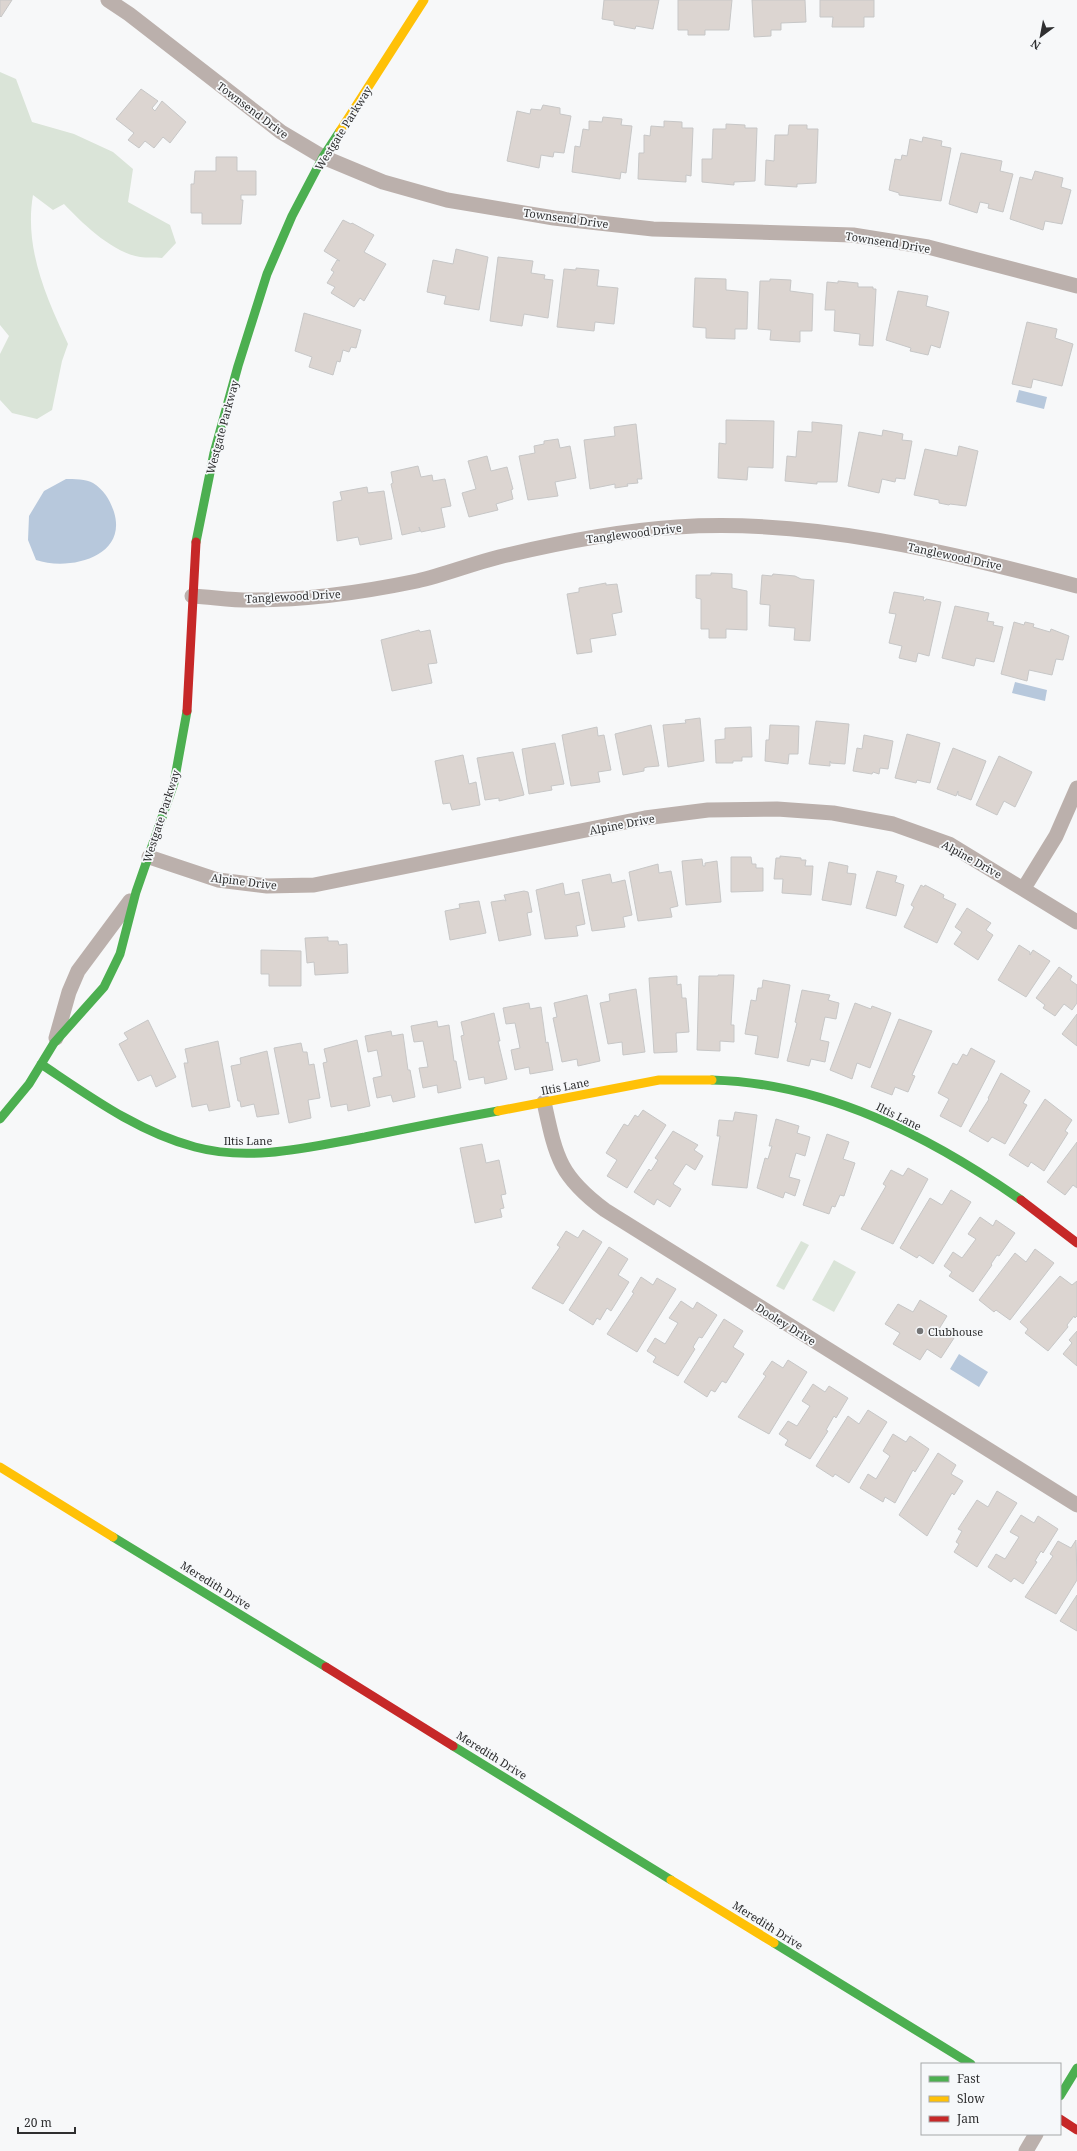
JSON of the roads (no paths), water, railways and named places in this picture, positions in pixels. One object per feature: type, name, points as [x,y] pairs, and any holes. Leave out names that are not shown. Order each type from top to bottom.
[{"type":"street","name":"Townsend Drive","points":[[108,0],[129,14],[281,132],[323,157],[383,182],[447,200],[554,218],[653,229],[853,235],[928,248],[1077,286]]},
{"type":"street","name":"Westgate Parkway","points":[[0,1119],[29,1084],[54,1043],[96,997],[110,977],[120,954],[136,892],[174,783],[186,718],[191,654],[192,596],[196,540],[214,453],[238,366],[267,274],[292,216],[323,157],[424,0]]},
{"type":"street","name":"Tanglewood Drive","points":[[192,596],[254,600],[331,596],[418,581],[499,557],[583,539],[684,527],[744,526],[820,531],[915,547],[1077,586]]},
{"type":"street","points":[[1024,888],[1056,836],[1077,788]]},
{"type":"street","name":"Alpine Drive","points":[[149,858],[218,880],[267,886],[314,885],[645,818],[708,810],[778,809],[833,813],[893,824],[949,844],[1024,888],[1077,922]]},
{"type":"street","name":"Westgate Parkway","points":[[54,1043],[69,992],[78,971],[119,918],[136,892]]},
{"type":"street","name":"Iltis Lane","points":[[41,1064],[106,1106],[183,1143],[217,1152],[251,1154],[285,1152],[659,1080],[704,1079],[755,1084],[808,1095],[866,1113],[911,1134],[973,1169],[1034,1208],[1077,1243]]},
{"type":"street","name":"Dooley Drive","points":[[544,1102],[559,1160],[568,1177],[584,1195],[605,1210],[1077,1505]]},
{"type":"street","name":"Meredith Drive","points":[[0,1467],[969,2063]]},
{"type":"street","points":[[1061,2094],[1077,2068]]},
{"type":"street","points":[[1061,2120],[1077,2130]]},
{"type":"street","points":[[1026,2151],[1035,2135]]},
{"type":"water","points":[[1019,390],[1047,397],[1044,409],[1016,402]]},
{"type":"water","points":[[66,479],[90,482],[97,486],[106,496],[111,503],[114,512],[116,528],[112,540],[104,550],[92,557],[78,562],[64,564],[36,560],[28,540],[29,516],[44,491]]},
{"type":"water","points":[[1015,682],[1047,690],[1045,701],[1012,693]]},
{"type":"water","points":[[959,1354],[988,1372],[979,1387],[950,1369]]},
{"type":"place","name":"Clubhouse","points":[[920,1331]]}]
